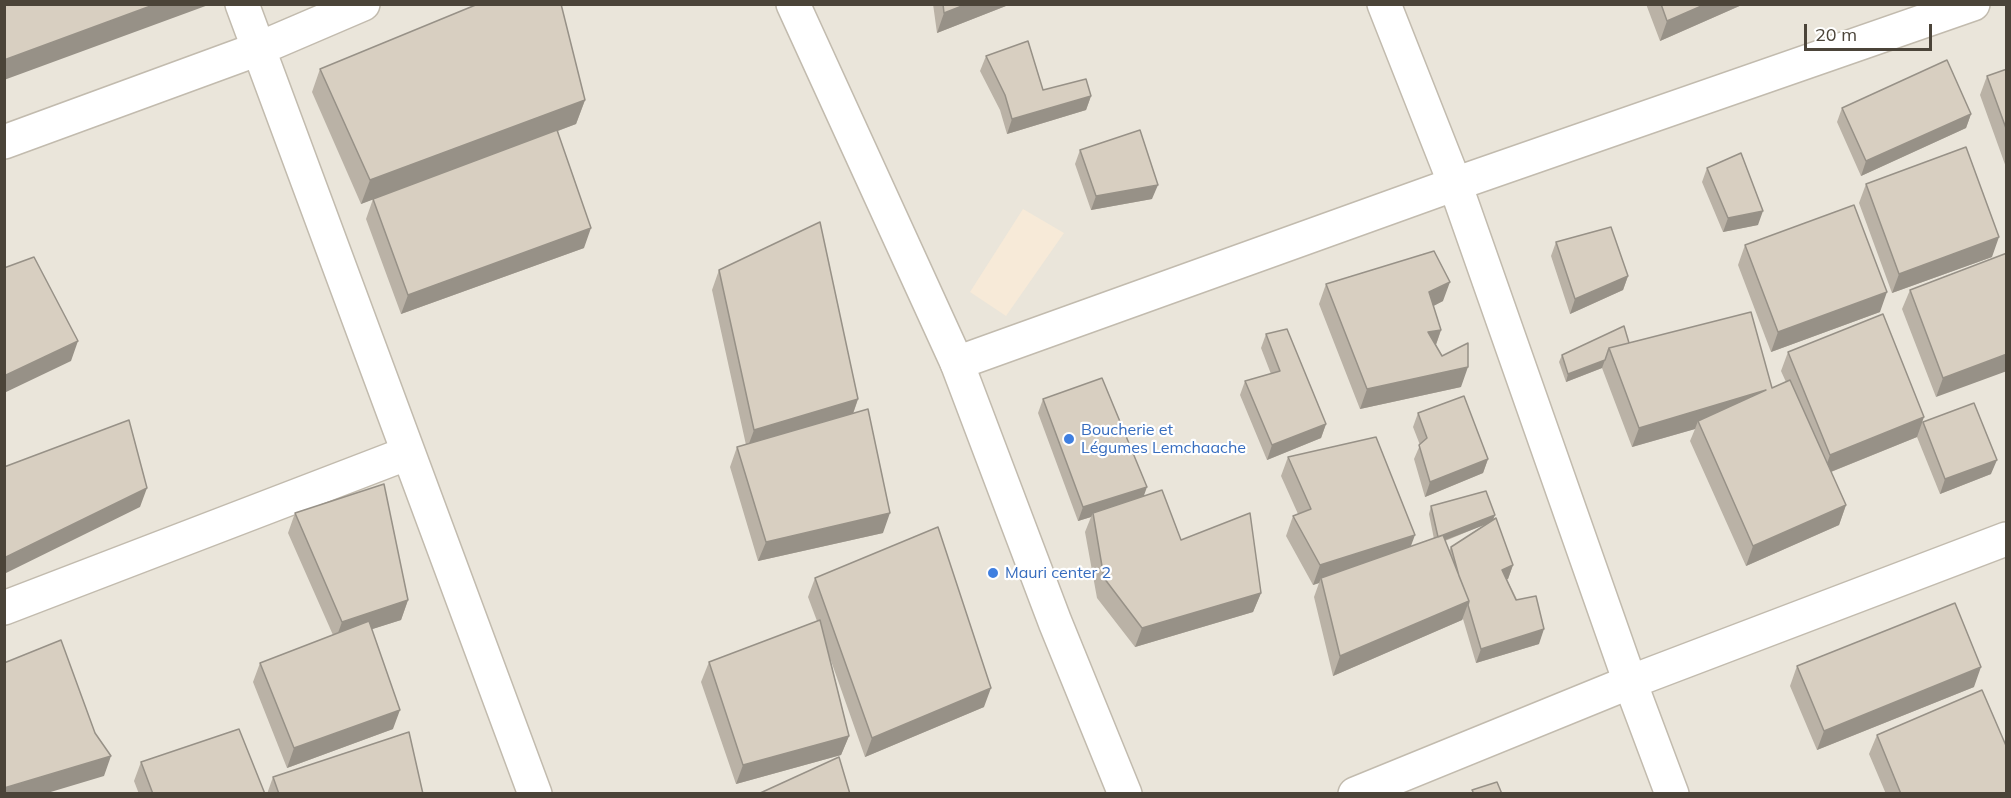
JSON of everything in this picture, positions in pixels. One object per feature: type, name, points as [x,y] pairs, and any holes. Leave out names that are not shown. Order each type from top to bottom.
[{"type":"street","points":[[242,4],[535,794]]},
{"type":"street","points":[[4,142],[258,49],[363,4]]},
{"type":"street","points":[[793,4],[957,363],[1055,622],[1125,794]]},
{"type":"street","points":[[1384,4],[1455,184],[1630,682],[1672,794]]},
{"type":"street","points":[[957,363],[1455,184],[1973,4]]},
{"type":"street","points":[[4,608],[408,453]]},
{"type":"street","points":[[1355,794],[1630,682],[2007,540]]},
{"type":"shaded area","points":[[5,5],[2006,5],[2006,793],[5,794]]},
{"type":"shaded area","points":[[1023,209],[1064,233],[1006,316],[970,292]]},
{"type":"building","points":[[4,4],[156,4],[4,60]]},
{"type":"building","points":[[478,4],[561,4],[585,100],[370,180],[320,69]]},
{"type":"building","points":[[943,4],[967,4],[944,13]]},
{"type":"building","points":[[1661,4],[1706,4],[1667,21]]},
{"type":"building","points":[[1028,41],[1043,90],[1086,79],[1091,96],[1012,119],[1005,95],[986,56]]},
{"type":"building","points":[[1947,60],[1971,114],[1866,161],[1842,108]]},
{"type":"building","points":[[2007,69],[2007,131],[1987,76]]},
{"type":"building","points":[[557,130],[591,228],[408,295],[373,199]]},
{"type":"building","points":[[1140,130],[1158,185],[1096,196],[1080,150]]},
{"type":"building","points":[[1966,147],[1999,237],[1899,274],[1866,184]]},
{"type":"building","points":[[1741,153],[1763,211],[1728,218],[1707,168]]},
{"type":"building","points":[[1854,205],[1887,292],[1778,332],[1745,245]]},
{"type":"building","points":[[820,222],[858,399],[754,430],[719,270]]},
{"type":"building","points":[[1611,227],[1628,276],[1575,299],[1556,242]]},
{"type":"building","points":[[1434,251],[1450,282],[1429,292],[1441,330],[1428,332],[1442,356],[1468,343],[1468,367],[1367,389],[1326,284]]},
{"type":"building","points":[[2007,253],[2007,354],[1943,378],[1910,290]]},
{"type":"building","points":[[34,257],[78,341],[4,376],[4,268]]},
{"type":"building","points":[[1751,312],[1772,388],[1790,380],[1846,505],[1753,546],[1698,421],[1766,390],[1639,428],[1609,348]]},
{"type":"building","points":[[1883,314],[1924,417],[1830,455],[1788,352]]},
{"type":"building","points":[[1624,326],[1629,343],[1609,348],[1605,360],[1568,374],[1562,355]]},
{"type":"building","points":[[1287,329],[1326,424],[1272,445],[1245,381],[1280,371],[1266,334]]},
{"type":"building","points":[[1102,378],[1147,487],[1083,507],[1043,399]]},
{"type":"building","points":[[1464,396],[1488,459],[1430,482],[1419,445],[1427,438],[1418,413]]},
{"type":"building","points":[[1974,403],[1997,460],[1945,479],[1923,422]]},
{"type":"building","points":[[868,409],[890,513],[766,542],[737,447]]},
{"type":"building","points":[[129,420],[147,488],[4,558],[4,467]]},
{"type":"building","points":[[1376,437],[1415,535],[1320,565],[1293,516],[1311,509],[1288,457]]},
{"type":"building","points":[[384,484],[408,600],[342,622],[295,513]]},
{"type":"building","points":[[1162,490],[1181,540],[1250,513],[1261,593],[1142,628],[1104,578],[1093,513]]},
{"type":"building","points":[[1486,491],[1495,515],[1438,537],[1431,506]]},
{"type":"building","points":[[1496,518],[1513,565],[1502,570],[1516,600],[1536,596],[1544,629],[1481,649],[1468,605],[1469,601],[1451,547]]},
{"type":"building","points":[[938,527],[991,688],[872,738],[815,578]]},
{"type":"building","points":[[1443,535],[1469,601],[1340,656],[1321,578]]},
{"type":"building","points":[[1955,603],[1981,667],[1824,731],[1797,666]]},
{"type":"building","points":[[820,620],[849,736],[743,765],[709,662]]},
{"type":"building","points":[[369,621],[400,710],[294,748],[260,663]]},
{"type":"building","points":[[61,640],[95,733],[111,756],[4,788],[4,663]]},
{"type":"building","points":[[1982,690],[2007,748],[2007,794],[1901,794],[1877,735]]},
{"type":"building","points":[[239,729],[265,794],[153,794],[141,762]]},
{"type":"building","points":[[409,732],[423,794],[279,794],[273,777]]},
{"type":"building","points":[[839,757],[850,794],[758,794]]},
{"type":"building","points":[[1497,782],[1502,794],[1474,794],[1472,790]]},
{"type":"place","name":"Boucherie et Légumes Lemchaache","points":[[1069,439]]},
{"type":"place","name":"Mauri center 2","points":[[993,573]]}]
